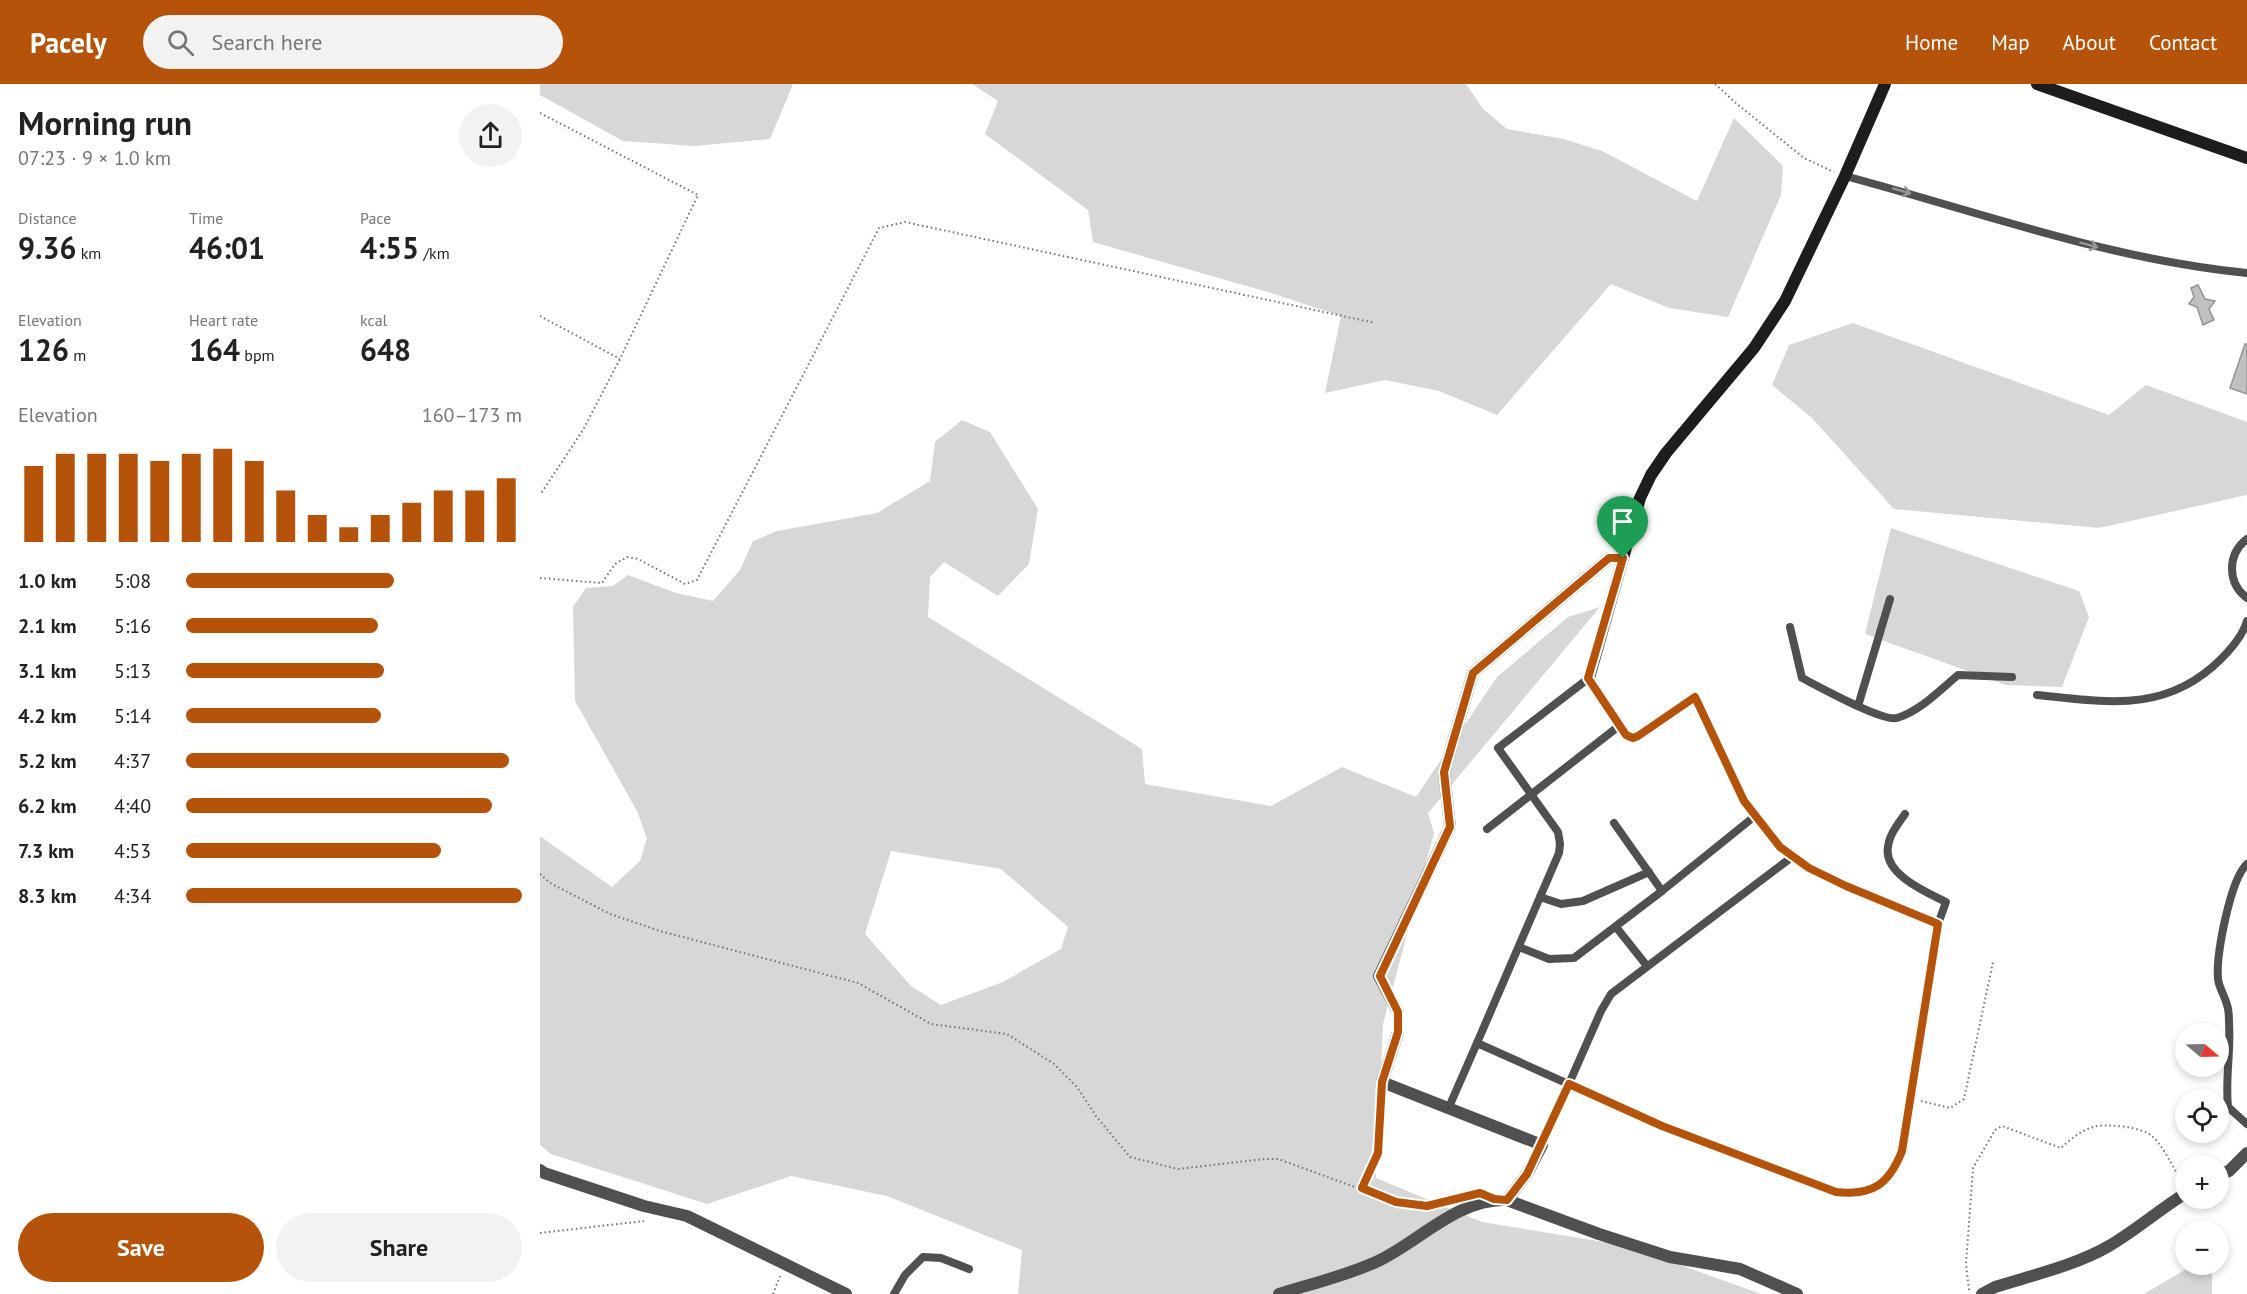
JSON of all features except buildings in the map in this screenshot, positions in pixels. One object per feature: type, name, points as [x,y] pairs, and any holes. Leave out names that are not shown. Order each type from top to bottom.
[{"type":"street","points":[[1588,678],[1640,498],[1651,475],[1666,453],[1754,348],[1769,326],[1799,274],[1885,84]]},
{"type":"street","points":[[2037,84],[2247,158]]},
{"type":"street","points":[[1507,1200],[1527,1174],[1542,1145],[1382,1082],[1398,1032],[1398,1012],[1380,976],[1450,827],[1444,772],[1473,673],[1609,558],[1623,558]]},
{"type":"street","points":[[2229,1171],[2247,1154]]},
{"type":"street","points":[[540,1170],[644,1206],[687,1216],[846,1294]]},
{"type":"street","points":[[1279,1294],[1369,1265],[1457,1213],[1494,1199],[1507,1200],[1670,1257],[1740,1269],[1797,1294]]},
{"type":"street","points":[[1982,1294],[1995,1287],[2080,1259],[2107,1247],[2175,1201]]},
{"type":"lane","points":[[1845,176],[2124,254],[2200,268],[2247,273]]},
{"type":"lane","points":[[2247,539],[2235,552],[2231,566],[2233,580],[2240,593],[2247,598]]},
{"type":"lane","points":[[1858,706],[1890,599]]},
{"type":"lane","points":[[2037,695],[2113,703],[2150,699],[2190,684],[2210,670],[2229,650],[2247,621]]},
{"type":"lane","points":[[1790,627],[1802,678],[1858,706],[1884,716],[1895,718],[1917,709],[1959,675],[2012,677]]},
{"type":"lane","points":[[1449,1107],[1559,853],[1558,832],[1498,748],[1588,678],[1619,726],[1626,735],[1633,738],[1695,697],[1744,801],[1780,847],[1809,868],[1938,924]]},
{"type":"lane","points":[[1487,829],[1619,726]]},
{"type":"lane","points":[[1477,1043],[1662,1126],[1836,1192],[1852,1194],[1869,1191],[1882,1184],[1894,1171],[1902,1151],[1938,924],[1946,902],[1911,884],[1890,866],[1887,849],[1893,832],[1905,814]]},
{"type":"lane","points":[[1519,947],[1549,959],[1574,958],[1755,816]]},
{"type":"lane","points":[[1614,823],[1662,891]]},
{"type":"lane","points":[[1542,1145],[1601,1011],[1611,994],[1792,857]]},
{"type":"lane","points":[[2247,864],[2239,876],[2229,904],[2217,964],[2218,983],[2227,1005],[2228,1015],[2228,1107],[2247,1124]]},
{"type":"lane","points":[[1540,897],[1561,904],[1583,901],[1649,872]]},
{"type":"lane","points":[[1616,927],[1647,966]]},
{"type":"lane","points":[[894,1294],[905,1275],[923,1257],[941,1258],[969,1269]]},
{"type":"path","points":[[1715,84],[1737,105],[1804,158],[1845,176]]},
{"type":"path","points":[[540,113],[698,195],[620,359],[583,430],[540,495]]},
{"type":"path","points":[[540,578],[602,583],[615,564],[627,557],[638,559],[684,584],[697,580],[879,228],[905,222],[1375,323]]},
{"type":"path","points":[[540,316],[620,359]]},
{"type":"path","points":[[540,874],[550,883],[620,917],[660,931],[858,983],[931,1024],[1007,1034],[1054,1064],[1077,1087],[1096,1116],[1130,1156],[1178,1169],[1278,1159],[1396,1202],[1427,1206],[1459,1198]]},
{"type":"path","points":[[1911,1099],[1950,1108],[1964,1099],[1994,962]]},
{"type":"path","points":[[1362,1188],[1378,1153],[1382,1082]]},
{"type":"path","points":[[1970,1294],[1966,1264],[1973,1168],[1995,1130],[2002,1126],[2061,1148],[2070,1139],[2094,1126],[2116,1125],[2133,1128],[2151,1134],[2175,1171]]},
{"type":"path","points":[[540,1233],[653,1220]]},
{"type":"path","points":[[773,1294],[784,1264]]},
{"type":"shaded area","points":[[540,84],[793,84],[770,139],[694,146],[623,141],[540,95]]},
{"type":"shaded area","points":[[972,84],[1466,84],[1483,109],[1507,129],[1564,139],[1602,151],[1697,201],[1734,118],[1783,166],[1781,195],[1728,317],[1669,308],[1611,284],[1497,415],[1439,391],[1385,380],[1325,393],[1341,316],[1271,293],[1093,242],[1088,210],[985,134],[998,101]]},
{"type":"shaded area","points":[[1853,323],[2109,415],[2146,385],[2247,422],[2247,495],[2099,528],[1894,509],[1812,418],[1772,385],[1789,345]]},
{"type":"shaded area","points":[[962,420],[990,432],[1038,509],[1029,564],[998,596],[944,562],[930,577],[928,617],[1142,749],[1145,784],[1271,806],[1342,767],[1416,797],[1497,677],[1568,617],[1600,607],[1428,813],[1434,833],[1383,1024],[1376,1178],[1482,1222],[1628,1246],[1761,1294],[1018,1294],[1022,1250],[887,1196],[791,1176],[707,1204],[551,1154],[540,1145],[540,836],[612,887],[640,861],[647,838],[637,811],[575,701],[573,607],[586,588],[613,586],[628,575],[676,593],[713,601],[740,570],[753,541],[777,531],[877,513],[930,481],[935,442]],"holes":[[[891,851],[1001,869],[1068,927],[1061,949],[1003,982],[941,1005],[911,986],[865,934]]]},
{"type":"shaded area","points":[[1891,528],[2079,591],[2089,617],[2062,687],[2006,685],[1865,634]]},
{"type":"shaded area","points":[[2176,1275],[2212,1275],[2212,1294],[2144,1294]]},
{"type":"route","points":[[1609,558],[1623,558],[1588,678],[1626,735],[1633,738],[1649,730],[1695,697],[1744,801],[1780,847],[1809,868],[1938,924],[1902,1151],[1894,1171],[1882,1184],[1869,1191],[1852,1194],[1836,1192],[1662,1126],[1569,1084],[1527,1174],[1507,1200],[1494,1199],[1480,1193],[1427,1206],[1396,1202],[1362,1188],[1378,1153],[1382,1082],[1398,1032],[1398,1012],[1380,976],[1450,827],[1444,772],[1469,684],[1473,673],[1609,558]]}]
